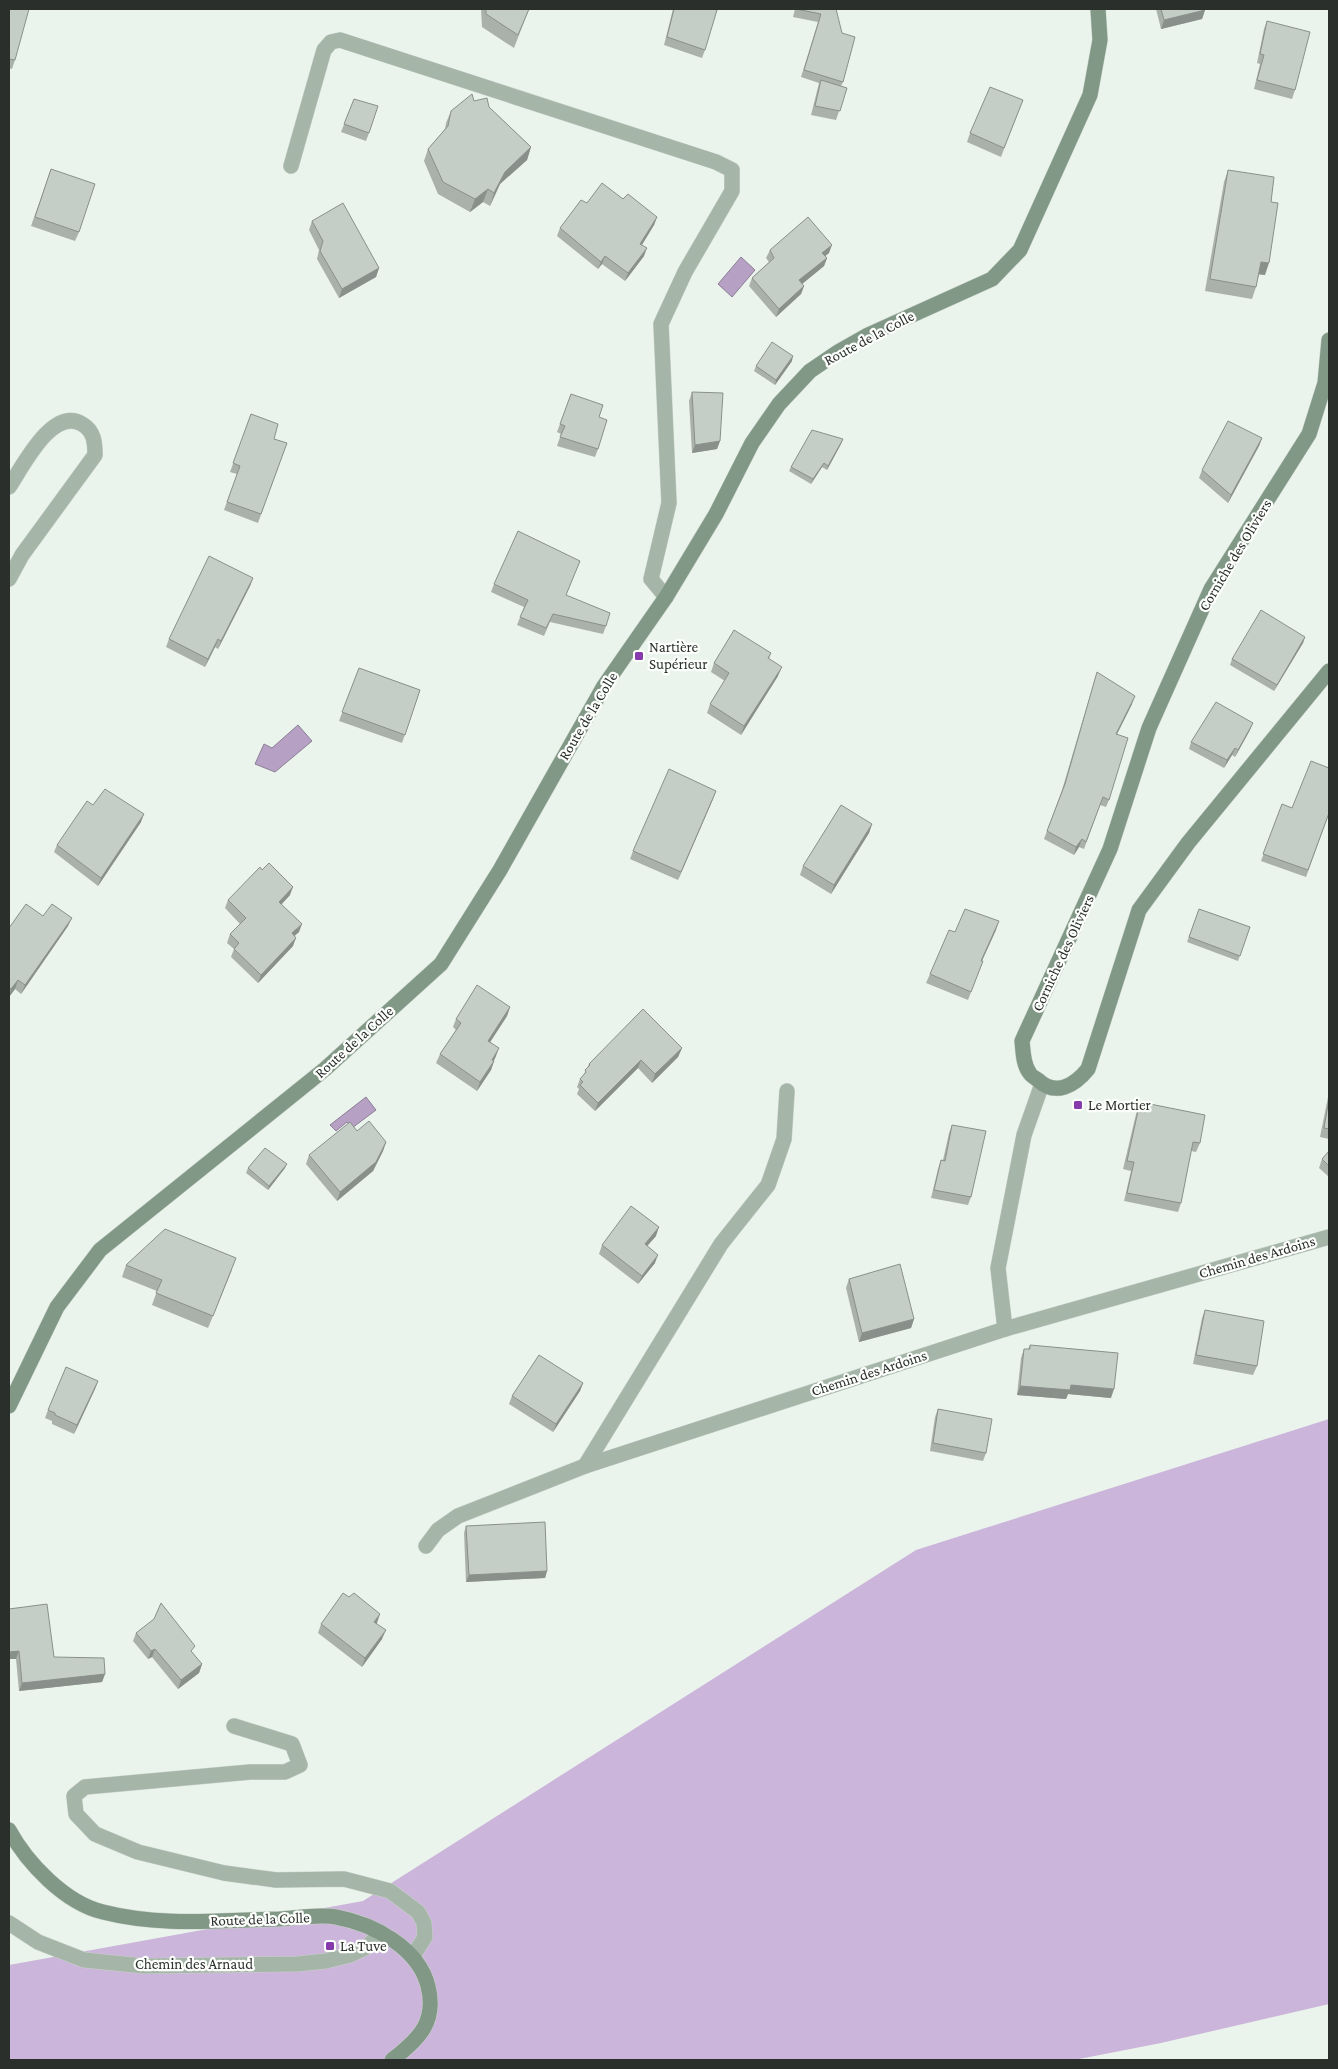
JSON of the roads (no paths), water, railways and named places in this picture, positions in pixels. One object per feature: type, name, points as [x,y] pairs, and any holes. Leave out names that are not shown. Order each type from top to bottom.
[{"type":"street","name":"Route de la Colle","points":[[9,1406],[56,1306],[100,1250],[324,1070],[441,964],[500,870],[604,686],[666,597],[716,514],[769,416],[810,371],[868,335],[992,278],[1020,250],[1090,95],[1100,40],[1098,9]]},
{"type":"street","points":[[290,166],[324,50],[331,42],[340,40],[716,162],[732,170],[732,191],[685,272],[661,324],[662,396],[670,503],[651,579],[666,597]]},
{"type":"street","name":"Corniche des Oliviers","points":[[1042,1084],[1028,1072],[1022,1041],[1110,849],[1149,728],[1211,589],[1310,434],[1325,383],[1329,340]]},
{"type":"street","points":[[9,488],[36,446],[53,426],[67,420],[80,422],[89,429],[95,442],[95,454],[48,517],[9,579]]},
{"type":"street","points":[[1005,1329],[998,1268],[1024,1135],[1042,1084],[1054,1088],[1064,1088],[1078,1081],[1088,1069],[1139,910],[1188,843],[1329,671]]},
{"type":"street","points":[[585,1466],[721,1244],[768,1185],[784,1139],[787,1091]]},
{"type":"street","name":"Chemin des Ardoins","points":[[426,1546],[438,1530],[458,1516],[585,1466],[1005,1329],[1329,1237]]},
{"type":"street","points":[[234,1726],[292,1744],[300,1765],[285,1772],[231,1773],[85,1787],[74,1796],[76,1814],[95,1834],[138,1852],[224,1874],[276,1880],[344,1880],[390,1891],[418,1912],[424,1923],[425,1937],[413,1956]]},
{"type":"street","name":"Route de la Colle","points":[[9,1830],[19,1849],[68,1897],[101,1912],[153,1922],[335,1917],[382,1934],[413,1956],[425,1974],[431,1997],[430,2017],[420,2036],[392,2060]]},
{"type":"street","name":"Chemin des Arnaud","points":[[9,1922],[38,1942],[84,1960],[144,1966],[297,1964],[326,1961],[350,1955],[365,1948],[382,1934]]},
{"type":"place","name":"Nartière Supérieur","points":[[639,656]]},
{"type":"place","name":"Le Mortier","points":[[1078,1105]]},
{"type":"place","name":"La Tuve","points":[[330,1946]]}]
